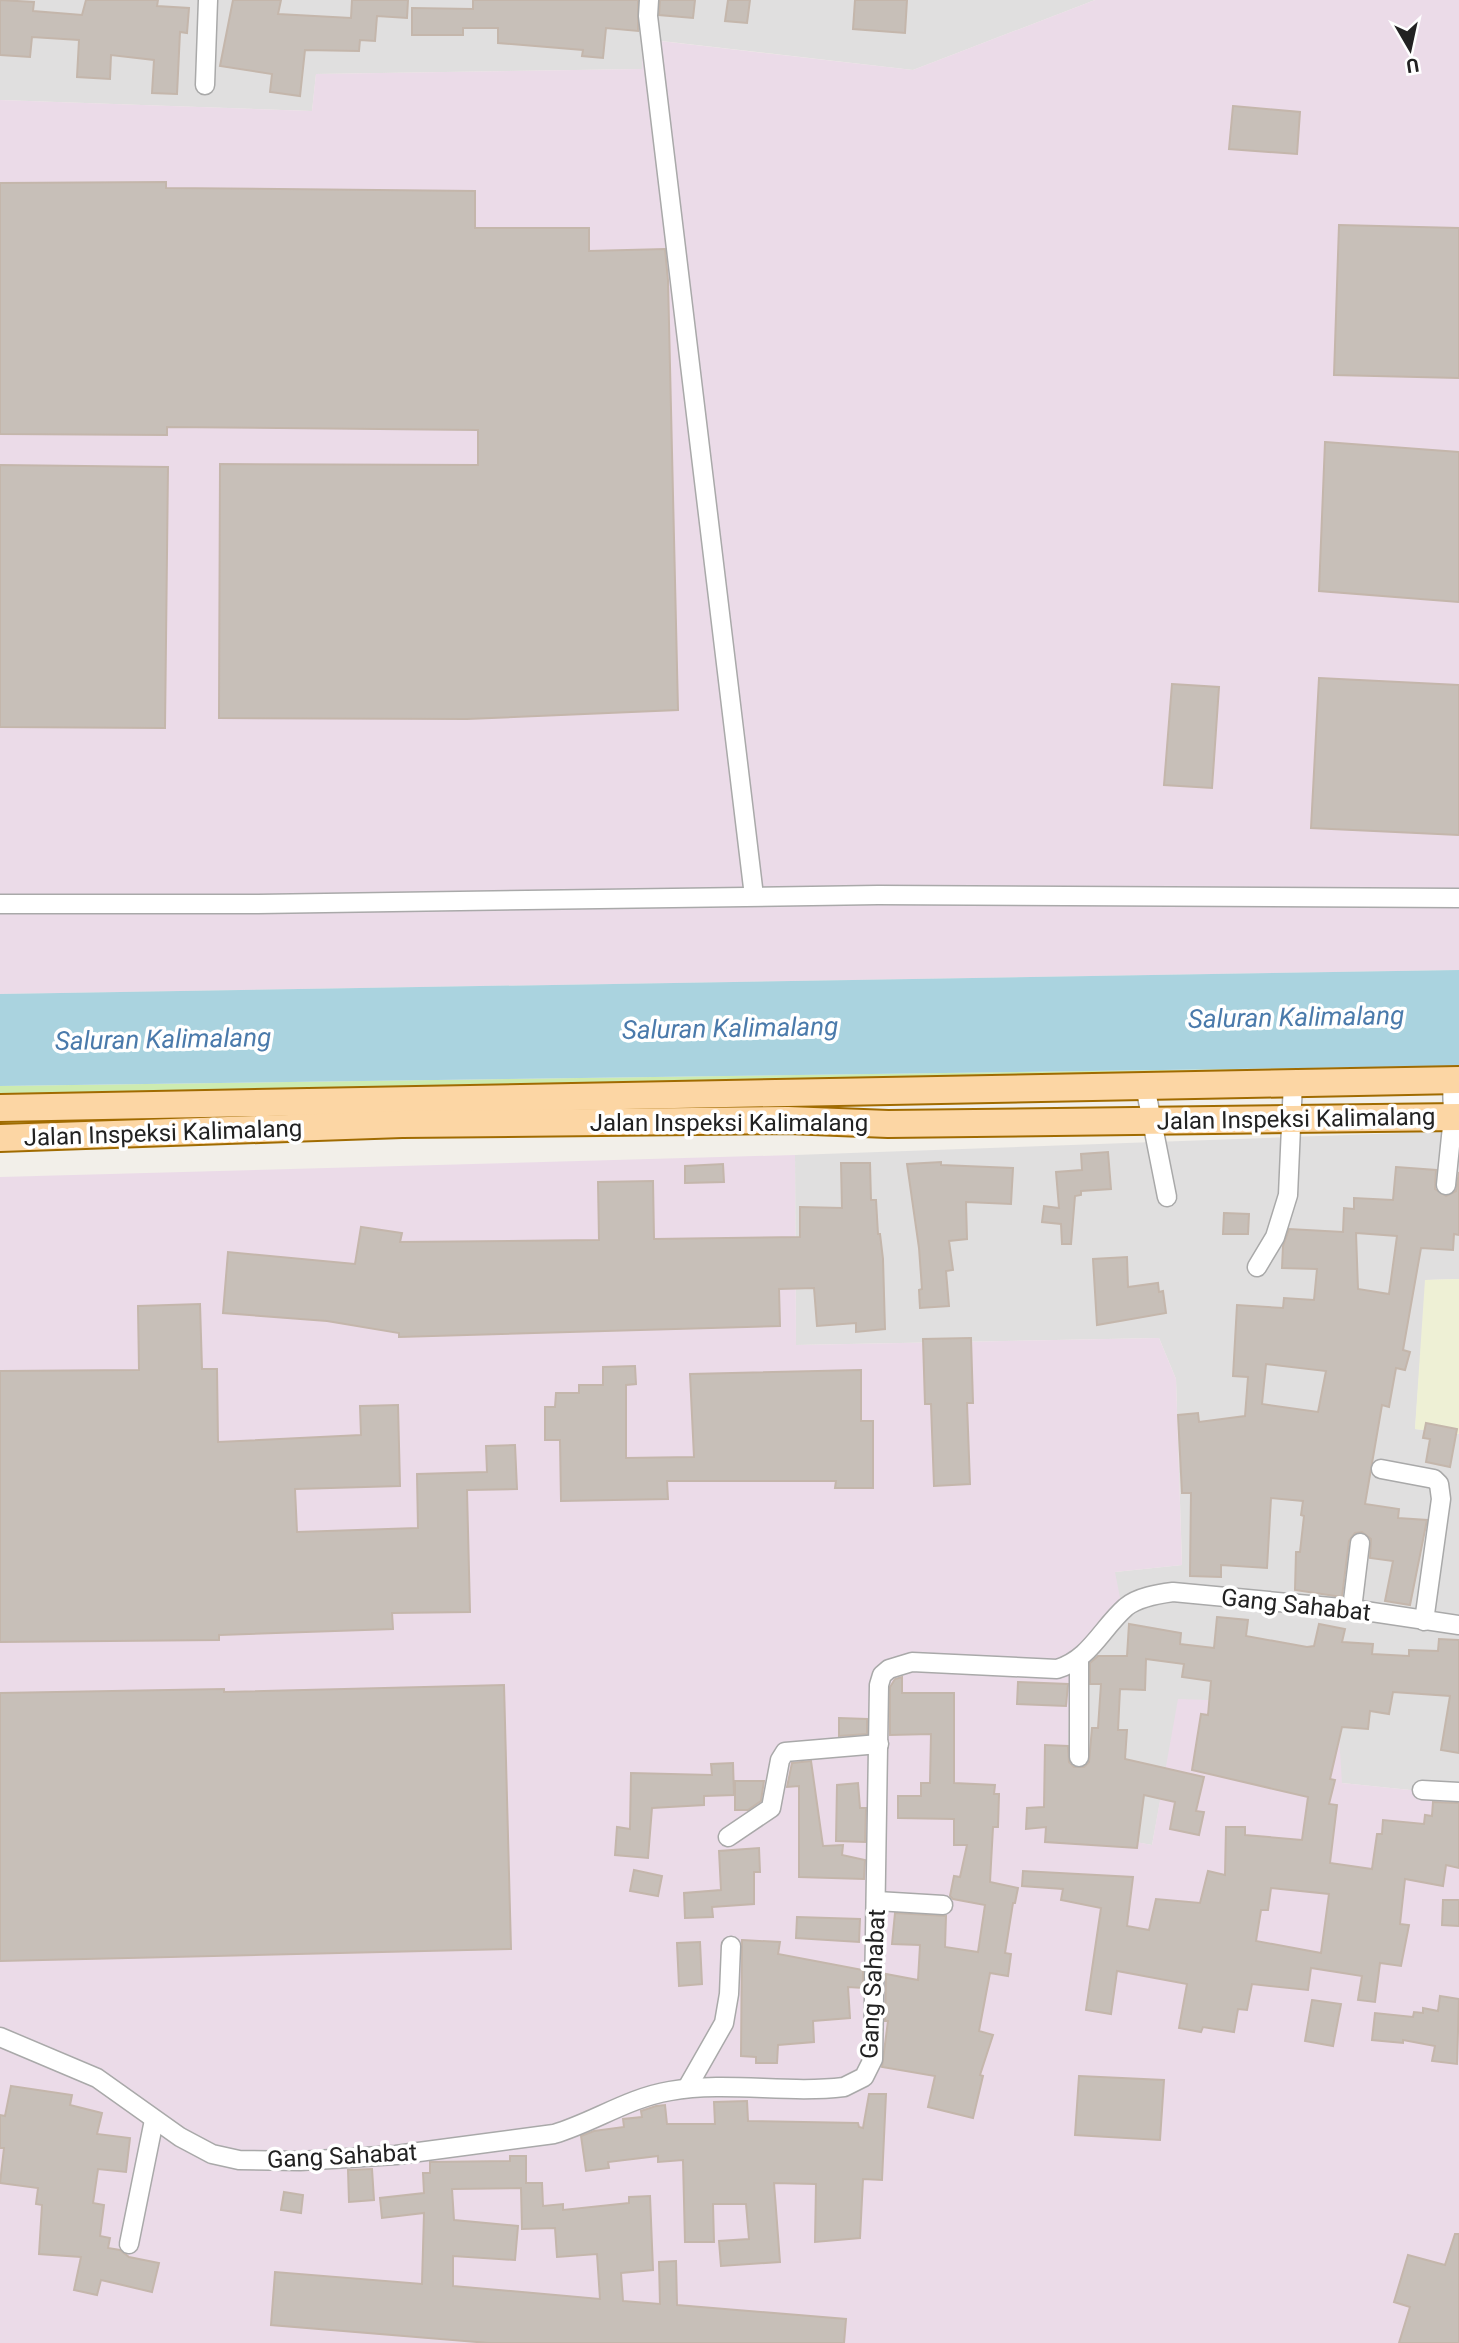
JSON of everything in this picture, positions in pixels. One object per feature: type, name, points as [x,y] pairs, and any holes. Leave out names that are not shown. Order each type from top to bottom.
[{"type":"main road","name":"Jalan Inspeksi Kalimalang","points":[[0,1108],[1456,1080]]},
{"type":"main road","points":[[144,1104],[145,1135]]},
{"type":"main road","name":"Jalan Inspeksi Kalimalang","points":[[0,1138],[402,1124],[788,1120],[888,1124],[1456,1117]]},
{"type":"street","points":[[205,85],[208,0]]},
{"type":"street","points":[[649,0],[648,16],[754,896]]},
{"type":"street","points":[[0,904],[258,904],[754,896],[1109,894],[1459,898]]},
{"type":"street","points":[[1446,1185],[1456,1117],[1456,1080]]},
{"type":"street","points":[[1257,1268],[1283,1216],[1288,1195],[1293,1082]]},
{"type":"street","points":[[1145,1086],[1167,1197]]},
{"type":"street","points":[[1381,1469],[1434,1479],[1439,1483],[1441,1499],[1424,1621]]},
{"type":"street","points":[[1352,1609],[1360,1543]]},
{"type":"street","name":"Gang Sahabat","points":[[0,2037],[97,2078],[153,2120],[212,2154],[251,2161],[327,2159],[472,2147],[554,2134],[575,2128],[636,2099],[687,2088],[833,2088],[855,2084],[864,2077],[873,2059],[879,1685],[882,1675],[899,1664],[912,1662],[1057,1669],[1079,1660],[1126,1607],[1173,1592],[1352,1609],[1459,1625]]},
{"type":"street","points":[[1079,1660],[1080,1757]]},
{"type":"street","points":[[728,1837],[771,1808],[780,1760],[785,1752],[879,1744]]},
{"type":"street","points":[[1422,1790],[1459,1792]]},
{"type":"street","points":[[877,1901],[943,1905]]},
{"type":"street","points":[[687,2088],[724,2023],[729,1994],[731,1946]]},
{"type":"street","points":[[129,2244],[153,2120]]},
{"type":"shaded area","points":[[0,0],[1095,0],[913,70],[644,39],[643,69],[316,74],[312,111],[0,100]]},
{"type":"shaded area","points":[[1095,0],[1459,0],[1459,970],[0,994],[0,100],[312,111],[316,74],[642,69],[643,39],[913,70]]},
{"type":"shaded area","points":[[1459,1131],[1459,1279],[1426,1280],[1415,1429],[1459,1434],[1459,1795],[1342,1783],[1179,1699],[1152,1845],[1064,1829],[1070,1682],[1115,1572],[1182,1565],[1176,1379],[1159,1338],[796,1345],[795,1155]]},
{"type":"shaded area","points":[[795,1155],[796,1345],[1159,1338],[1176,1379],[1182,1565],[1115,1572],[1124,1618],[1070,1682],[1065,1828],[1152,1845],[1178,1699],[1337,1704],[1342,1783],[1459,1795],[1459,2343],[0,2343],[0,1177]]},
{"type":"green space","points":[[1459,1066],[1459,1080],[784,1093],[788,1120],[0,1138],[0,1086]]},
{"type":"green space","points":[[1459,1279],[1459,1434],[1415,1429],[1425,1280]]},
{"type":"water","name":"Saluran Kalimalang","points":[[1459,970],[1459,1066],[0,1086],[0,994]]},
{"type":"building","points":[[0,0],[34,2],[33,11],[82,15],[86,0],[158,0],[157,6],[189,8],[187,33],[180,32],[177,94],[152,93],[154,60],[111,55],[110,79],[77,77],[79,40],[32,37],[30,57],[0,55]]},
{"type":"building","points":[[233,0],[281,0],[278,14],[351,18],[352,0],[408,0],[407,18],[377,16],[375,41],[360,40],[359,51],[305,50],[300,96],[270,92],[272,74],[220,66]]},
{"type":"building","points":[[473,0],[638,0],[638,31],[606,28],[603,58],[582,56],[583,50],[498,43],[498,28],[463,28],[463,35],[412,35],[412,8],[473,9]]},
{"type":"building","points":[[660,0],[695,0],[693,18],[659,15]]},
{"type":"building","points":[[728,0],[750,0],[747,23],[725,21]]},
{"type":"building","points":[[855,0],[907,0],[905,33],[853,29]]},
{"type":"building","points":[[1233,106],[1300,112],[1297,154],[1229,149]]},
{"type":"building","points":[[166,182],[166,188],[475,191],[475,228],[589,228],[589,251],[665,249],[668,280],[678,710],[467,719],[219,718],[220,464],[478,465],[478,430],[167,427],[167,435],[0,434],[0,183]]},
{"type":"building","points":[[1339,225],[1459,228],[1459,378],[1334,375]]},
{"type":"building","points":[[1325,442],[1459,452],[1459,602],[1319,591]]},
{"type":"building","points":[[0,465],[168,467],[165,728],[0,727]]},
{"type":"building","points":[[1319,678],[1459,685],[1459,835],[1311,828]]},
{"type":"building","points":[[1172,684],[1219,687],[1212,788],[1164,785]]},
{"type":"building","points":[[1108,1152],[1111,1189],[1081,1191],[1081,1195],[1075,1196],[1071,1244],[1062,1244],[1061,1224],[1042,1222],[1044,1206],[1059,1208],[1056,1172],[1082,1170],[1081,1154]]},
{"type":"building","points":[[941,1162],[941,1165],[1013,1168],[1011,1204],[966,1202],[967,1239],[949,1241],[953,1270],[946,1271],[949,1306],[920,1308],[919,1290],[922,1289],[919,1248],[907,1164]]},
{"type":"building","points":[[841,1163],[870,1163],[871,1200],[876,1200],[883,1259],[885,1329],[856,1332],[856,1323],[817,1326],[814,1288],[779,1289],[780,1326],[399,1337],[399,1333],[327,1321],[223,1313],[228,1252],[355,1264],[361,1227],[402,1233],[400,1242],[599,1240],[598,1182],[653,1181],[654,1239],[800,1237],[800,1207],[842,1208]]},
{"type":"building","points":[[723,1164],[724,1182],[685,1183],[685,1166]]},
{"type":"building","points":[[1396,1167],[1436,1170],[1435,1189],[1446,1196],[1456,1191],[1459,1172],[1459,1235],[1454,1234],[1453,1250],[1421,1248],[1403,1350],[1410,1352],[1405,1370],[1396,1368],[1389,1407],[1382,1405],[1365,1504],[1399,1509],[1398,1518],[1427,1520],[1410,1605],[1385,1601],[1393,1561],[1370,1558],[1371,1539],[1362,1532],[1355,1533],[1349,1541],[1342,1597],[1295,1590],[1296,1552],[1300,1552],[1303,1501],[1271,1498],[1267,1568],[1221,1565],[1221,1577],[1190,1576],[1191,1493],[1182,1493],[1178,1415],[1198,1413],[1199,1422],[1245,1416],[1248,1377],[1233,1376],[1237,1305],[1283,1308],[1284,1298],[1314,1300],[1317,1269],[1282,1268],[1283,1246],[1289,1229],[1343,1232],[1344,1208],[1354,1209],[1354,1198],[1393,1200]],"holes":[[[1356,1233],[1397,1236],[1389,1294],[1358,1289]],[[1266,1364],[1326,1371],[1318,1412],[1262,1404]]]},
{"type":"building","points":[[1224,1213],[1249,1214],[1248,1234],[1223,1234]]},
{"type":"building","points":[[1127,1257],[1128,1287],[1158,1283],[1159,1292],[1163,1291],[1166,1313],[1097,1325],[1093,1259]]},
{"type":"building","points":[[200,1304],[202,1369],[217,1369],[218,1442],[361,1435],[360,1406],[398,1405],[400,1486],[295,1489],[297,1532],[418,1528],[417,1474],[487,1472],[486,1446],[515,1445],[517,1489],[467,1490],[470,1612],[392,1613],[393,1629],[219,1635],[219,1640],[0,1642],[0,1371],[139,1370],[138,1306]]},
{"type":"building","points":[[971,1338],[973,1403],[967,1403],[970,1484],[934,1486],[931,1404],[925,1404],[923,1339]]},
{"type":"building","points":[[635,1366],[636,1384],[626,1385],[626,1458],[694,1457],[690,1374],[861,1370],[861,1421],[873,1421],[873,1488],[835,1488],[836,1481],[667,1481],[668,1499],[561,1501],[560,1440],[545,1440],[545,1407],[555,1407],[556,1393],[579,1393],[579,1385],[603,1385],[603,1367]]},
{"type":"building","points":[[1426,1423],[1457,1429],[1450,1467],[1426,1462],[1430,1439],[1423,1438]]},
{"type":"building","points":[[1217,1617],[1248,1620],[1246,1636],[1307,1647],[1314,1646],[1319,1624],[1345,1629],[1342,1642],[1373,1644],[1372,1654],[1409,1656],[1409,1650],[1438,1651],[1439,1639],[1459,1640],[1459,1753],[1441,1750],[1450,1696],[1393,1692],[1389,1714],[1370,1711],[1368,1729],[1342,1727],[1330,1779],[1335,1780],[1329,1804],[1337,1805],[1330,1863],[1372,1869],[1377,1834],[1382,1834],[1383,1820],[1424,1824],[1425,1815],[1432,1816],[1433,1802],[1459,1803],[1459,1868],[1446,1865],[1443,1886],[1405,1879],[1400,1924],[1409,1925],[1401,1966],[1380,1963],[1375,2002],[1358,2000],[1362,1976],[1311,1968],[1308,1990],[1252,1984],[1247,2010],[1238,2009],[1234,2032],[1203,2027],[1201,2032],[1179,2028],[1187,1984],[1117,1971],[1111,2014],[1086,2010],[1101,1908],[1061,1900],[1063,1889],[1022,1886],[1023,1871],[1133,1877],[1127,1926],[1149,1930],[1156,1899],[1200,1903],[1208,1871],[1225,1875],[1226,1827],[1245,1827],[1245,1835],[1302,1840],[1308,1797],[1192,1770],[1201,1714],[1208,1715],[1211,1681],[1182,1677],[1184,1664],[1146,1659],[1145,1690],[1120,1689],[1118,1730],[1127,1730],[1125,1759],[1204,1777],[1196,1811],[1204,1812],[1199,1835],[1170,1829],[1175,1802],[1144,1795],[1137,1848],[1045,1842],[1046,1827],[1026,1829],[1027,1808],[1044,1807],[1045,1745],[1068,1746],[1069,1762],[1074,1767],[1084,1767],[1089,1762],[1092,1728],[1098,1728],[1101,1684],[1090,1684],[1090,1663],[1098,1656],[1127,1656],[1129,1624],[1181,1633],[1180,1644],[1214,1648]],"holes":[[[1271,1888],[1329,1894],[1321,1953],[1256,1941],[1261,1910],[1268,1910]]]},
{"type":"building","points":[[902,1677],[902,1693],[954,1693],[954,1783],[995,1785],[994,1794],[999,1794],[998,1827],[993,1827],[990,1882],[1018,1888],[1005,1953],[1011,1954],[1008,1976],[990,1973],[979,2031],[993,2035],[980,2075],[983,2076],[973,2118],[928,2107],[935,2076],[882,2067],[888,2021],[885,2021],[886,1974],[918,1980],[920,1945],[892,1944],[895,1913],[946,1916],[945,1947],[978,1952],[985,1905],[953,1899],[950,1896],[954,1876],[960,1877],[967,1845],[954,1845],[954,1819],[898,1818],[898,1796],[921,1796],[921,1783],[930,1783],[931,1734],[890,1735],[890,1687],[895,1679]]},
{"type":"building","points":[[1018,1682],[1068,1684],[1066,1706],[1017,1704]]},
{"type":"building","points":[[504,1685],[511,1949],[0,1961],[0,1693],[224,1689],[224,1692]]},
{"type":"building","points":[[839,1718],[867,1719],[867,1734],[839,1736]]},
{"type":"building","points":[[811,1761],[823,1846],[843,1845],[842,1855],[865,1860],[864,1879],[799,1877],[799,1786],[787,1787],[792,1763]]},
{"type":"building","points":[[733,1763],[734,1795],[704,1796],[704,1805],[652,1808],[648,1858],[615,1855],[617,1827],[630,1829],[631,1773],[712,1775],[711,1764]]},
{"type":"building","points":[[735,1781],[764,1781],[761,1801],[748,1810],[735,1810]]},
{"type":"building","points":[[858,1783],[860,1808],[866,1808],[865,1842],[836,1841],[837,1785]]},
{"type":"building","points":[[759,1848],[760,1872],[754,1872],[754,1904],[712,1907],[713,1917],[685,1918],[684,1893],[721,1890],[719,1851]]},
{"type":"building","points":[[634,1870],[662,1876],[658,1896],[630,1891]]},
{"type":"building","points":[[1443,1900],[1459,1900],[1459,1926],[1442,1925]]},
{"type":"building","points":[[797,1917],[860,1919],[859,1942],[796,1938]]},
{"type":"building","points":[[742,1940],[780,1942],[778,1954],[863,1970],[863,1988],[848,1987],[850,2018],[813,2021],[814,2042],[778,2045],[777,2063],[756,2063],[756,2057],[741,2056]]},
{"type":"building","points":[[700,1942],[702,1984],[679,1986],[677,1943]]},
{"type":"building","points":[[1440,1996],[1459,1999],[1457,2064],[1432,2061],[1435,2046],[1403,2040],[1403,2043],[1372,2040],[1375,2013],[1413,2017],[1414,2012],[1423,2013],[1423,2008],[1438,2011]]},
{"type":"building","points":[[1312,2000],[1341,2004],[1333,2046],[1305,2041]]},
{"type":"building","points":[[1079,2076],[1164,2080],[1160,2140],[1075,2135]]},
{"type":"building","points":[[11,2086],[72,2095],[70,2105],[102,2113],[97,2134],[130,2138],[126,2172],[98,2169],[93,2203],[104,2205],[100,2236],[110,2238],[108,2248],[120,2250],[129,2257],[159,2263],[152,2292],[101,2280],[97,2295],[74,2290],[81,2257],[39,2254],[42,2205],[36,2204],[38,2188],[0,2183],[4,2148],[0,2148],[0,2115],[5,2116]]},
{"type":"building","points":[[869,2094],[886,2094],[882,2180],[863,2179],[860,2238],[815,2242],[816,2184],[774,2183],[780,2262],[721,2266],[719,2241],[749,2239],[746,2204],[713,2204],[714,2242],[685,2242],[683,2160],[658,2162],[658,2156],[608,2162],[609,2168],[586,2171],[581,2136],[594,2131],[624,2127],[623,2119],[642,2117],[641,2111],[656,2106],[665,2105],[667,2124],[715,2124],[714,2102],[747,2101],[748,2121],[858,2123],[859,2127],[863,2128]]},
{"type":"building","points":[[510,2156],[526,2156],[526,2183],[542,2183],[543,2206],[563,2204],[563,2210],[629,2203],[629,2197],[650,2196],[653,2270],[621,2273],[623,2301],[660,2304],[659,2262],[676,2261],[677,2305],[846,2319],[844,2343],[489,2343],[271,2325],[275,2272],[422,2284],[424,2213],[382,2218],[380,2198],[424,2193],[423,2173],[430,2173],[430,2162],[510,2161]],"holes":[[[521,2188],[522,2229],[555,2228],[557,2257],[597,2254],[600,2299],[453,2286],[453,2256],[515,2260],[518,2226],[454,2220],[452,2189]]]},
{"type":"building","points":[[372,2169],[374,2200],[349,2202],[348,2170]]},
{"type":"building","points":[[284,2192],[303,2195],[301,2213],[281,2210]]},
{"type":"building","points":[[1455,2234],[1459,2234],[1459,2343],[1399,2343],[1410,2307],[1394,2302],[1408,2255],[1445,2265]]}]
